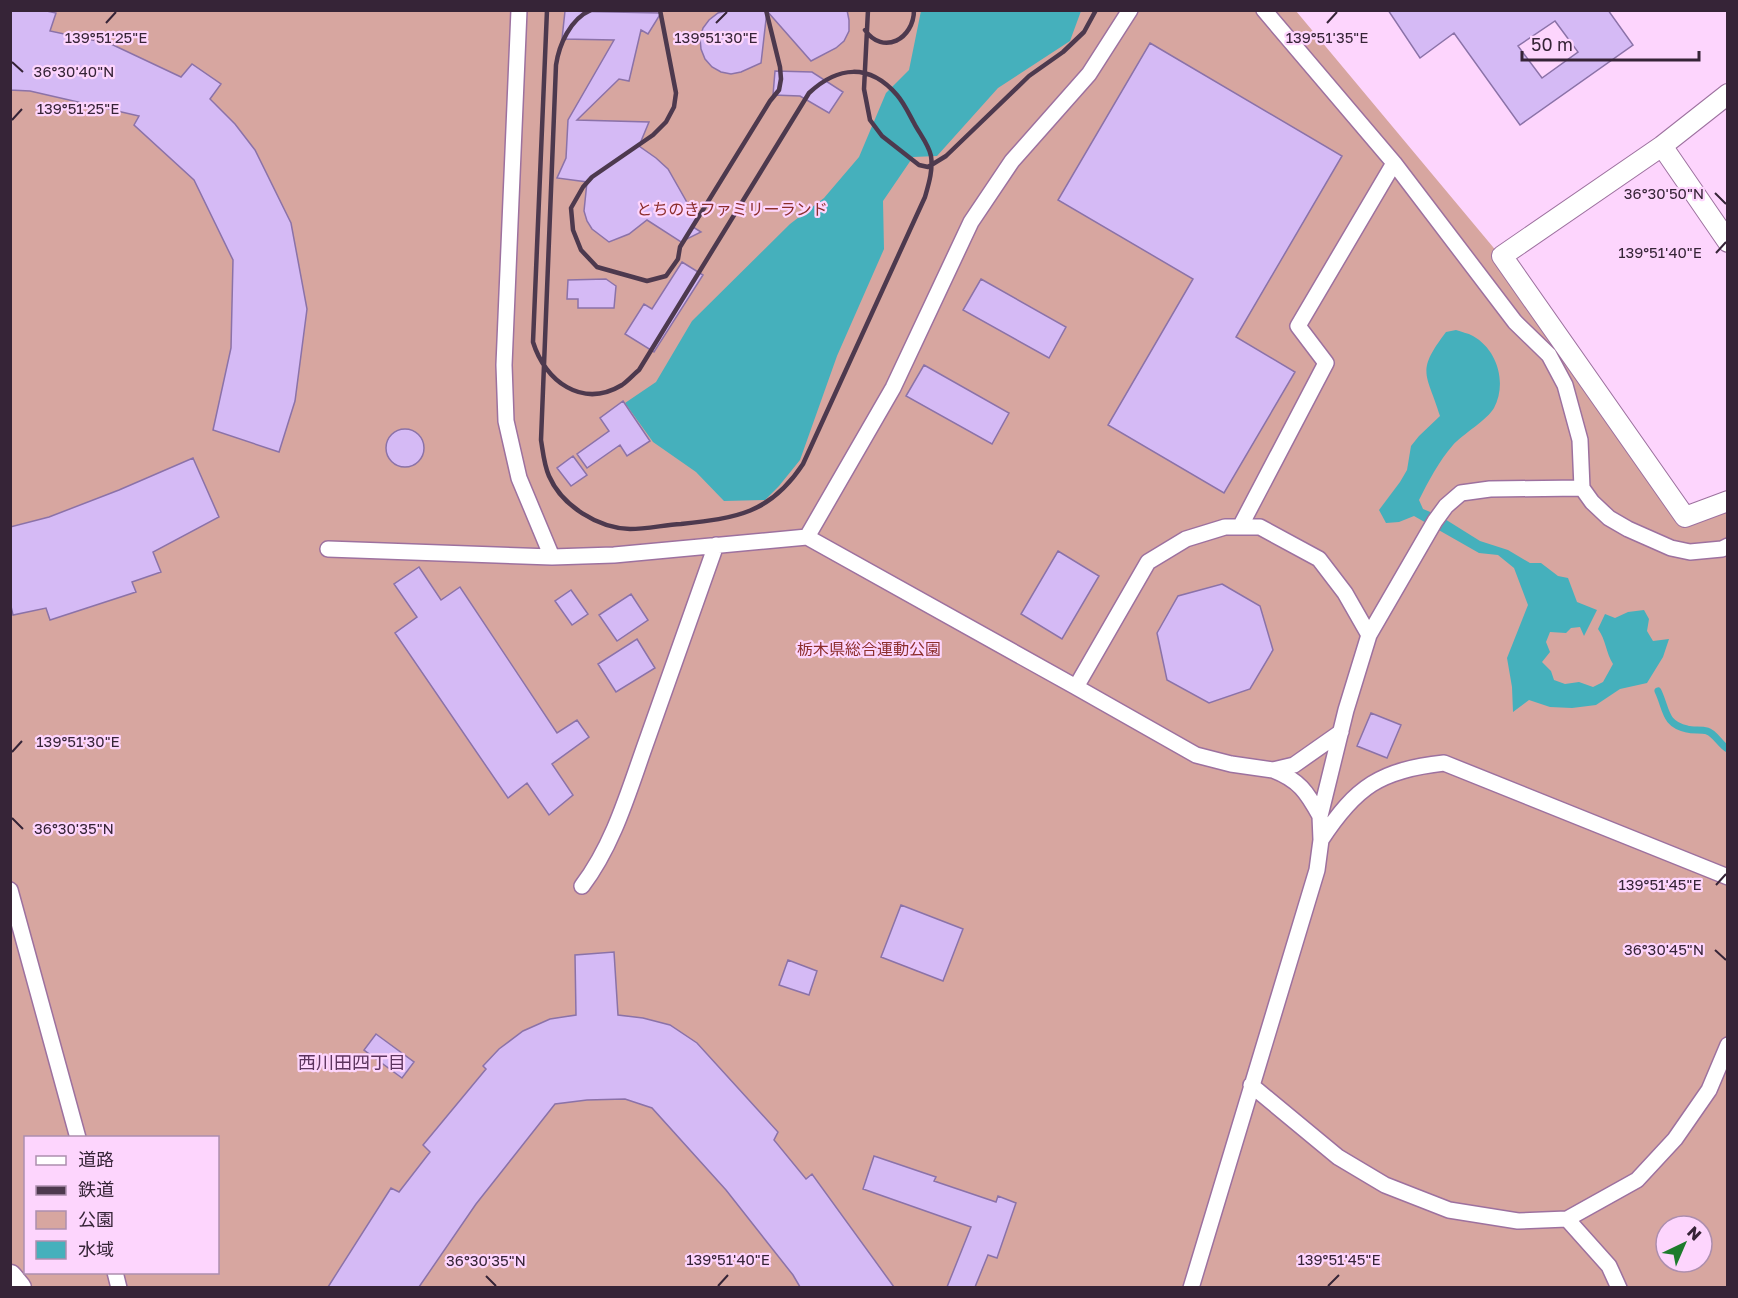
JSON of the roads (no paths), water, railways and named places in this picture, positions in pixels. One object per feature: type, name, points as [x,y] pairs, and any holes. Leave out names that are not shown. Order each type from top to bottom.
[{"type":"street","points":[[519,10],[504,365],[506,421],[519,478],[552,556]]},
{"type":"street","points":[[807,537],[893,388],[971,222],[1012,161],[1089,74],[1130,10]]},
{"type":"street","points":[[1264,10],[1394,163],[1515,322],[1549,355],[1565,385],[1580,440],[1582,488],[1592,502],[1609,518],[1671,548],[1690,552],[1722,549],[1728,546]]},
{"type":"street","points":[[1728,94],[1662,146],[1502,256],[1685,517],[1728,501]]},
{"type":"street","points":[[1662,146],[1728,242]]},
{"type":"street","points":[[1240,527],[1326,363],[1298,326],[1394,163]]},
{"type":"street","points":[[1191,1287],[1317,870],[1321,840],[1320,816],[1341,732],[1370,635],[1436,521],[1446,506],[1461,493],[1490,489],[1582,488]]},
{"type":"street","points":[[1076,687],[1148,562],[1186,539],[1225,527],[1260,527],[1319,559],[1345,593],[1370,635]]},
{"type":"street","points":[[328,549],[552,556],[614,555],[807,537],[1196,755],[1231,764],[1273,770],[1289,776],[1304,789],[1320,816]]},
{"type":"street","points":[[582,886],[595,869],[630,790],[716,545]]},
{"type":"street","points":[[1273,770],[1294,765],[1341,732]]},
{"type":"street","points":[[1321,840],[1333,822],[1362,790],[1382,776],[1413,766],[1444,762],[1728,877]]},
{"type":"street","points":[[10,890],[78,1136]]},
{"type":"street","points":[[1251,1085],[1338,1157],[1384,1185],[1449,1210],[1518,1221],[1567,1219],[1636,1180],[1675,1139],[1709,1090],[1728,1045]]},
{"type":"street","points":[[1567,1219],[1609,1266],[1619,1287]]},
{"type":"street","points":[[10,1277],[19,1287]]},
{"type":"water","points":[[921,11],[1081,11],[1070,41],[998,88],[937,156],[913,157],[883,201],[884,249],[837,356],[800,460],[765,500],[724,501],[696,472],[653,442],[625,403],[656,382],[692,321],[790,224],[824,198],[859,157],[886,93],[909,70]]},
{"type":"water","points":[[1456,330],[1473,336],[1489,350],[1498,368],[1500,389],[1491,412],[1453,445],[1438,465],[1419,500],[1423,509],[1440,516],[1480,541],[1508,550],[1530,563],[1541,563],[1558,576],[1568,578],[1577,602],[1597,610],[1584,636],[1580,627],[1571,628],[1566,633],[1550,632],[1546,642],[1550,652],[1542,662],[1551,671],[1554,680],[1565,684],[1579,682],[1593,687],[1603,682],[1613,664],[1598,629],[1605,614],[1615,618],[1628,612],[1644,610],[1649,619],[1647,631],[1653,641],[1669,639],[1663,657],[1647,683],[1620,689],[1596,705],[1572,708],[1550,707],[1529,700],[1513,712],[1507,658],[1528,605],[1514,568],[1498,555],[1479,553],[1414,516],[1399,522],[1386,523],[1379,510],[1407,470],[1411,446],[1440,416],[1426,373],[1430,356],[1446,332]]},
{"type":"waterway","points":[[1658,691],[1667,715],[1674,724],[1689,730],[1710,732],[1728,749]]},
{"type":"railway","points":[[547,10],[533,342],[539,356],[546,369],[567,387],[579,392],[593,394],[607,392],[622,385],[639,370],[809,93],[820,84],[842,73],[864,73],[876,77],[900,98],[930,152],[931,171],[925,197],[803,464],[778,494],[735,516],[630,529],[606,525],[572,506],[555,487],[546,467],[541,440],[556,65],[560,49],[571,26],[591,10]]},
{"type":"railway","points":[[660,10],[676,93],[674,107],[666,122],[653,135],[592,177],[583,187],[571,208],[573,230],[581,250],[597,267],[647,281],[666,276],[678,259],[680,247],[779,90],[780,67],[766,10]]},
{"type":"railway","points":[[868,10],[864,89],[870,120],[882,136],[919,165],[928,167],[946,156],[1029,76],[1063,52],[1084,32],[1096,10]]},
{"type":"railway","points":[[865,30],[872,38],[880,42],[896,41],[909,29],[914,10]]},
{"type":"district","name":"西川田四丁目","points":[[352,1063]]},
{"type":"park label","name":"とちのきファミリーランド","points":[[732,209]]},
{"type":"park label","name":"栃木県総合運動公園","points":[[869,649]]}]
